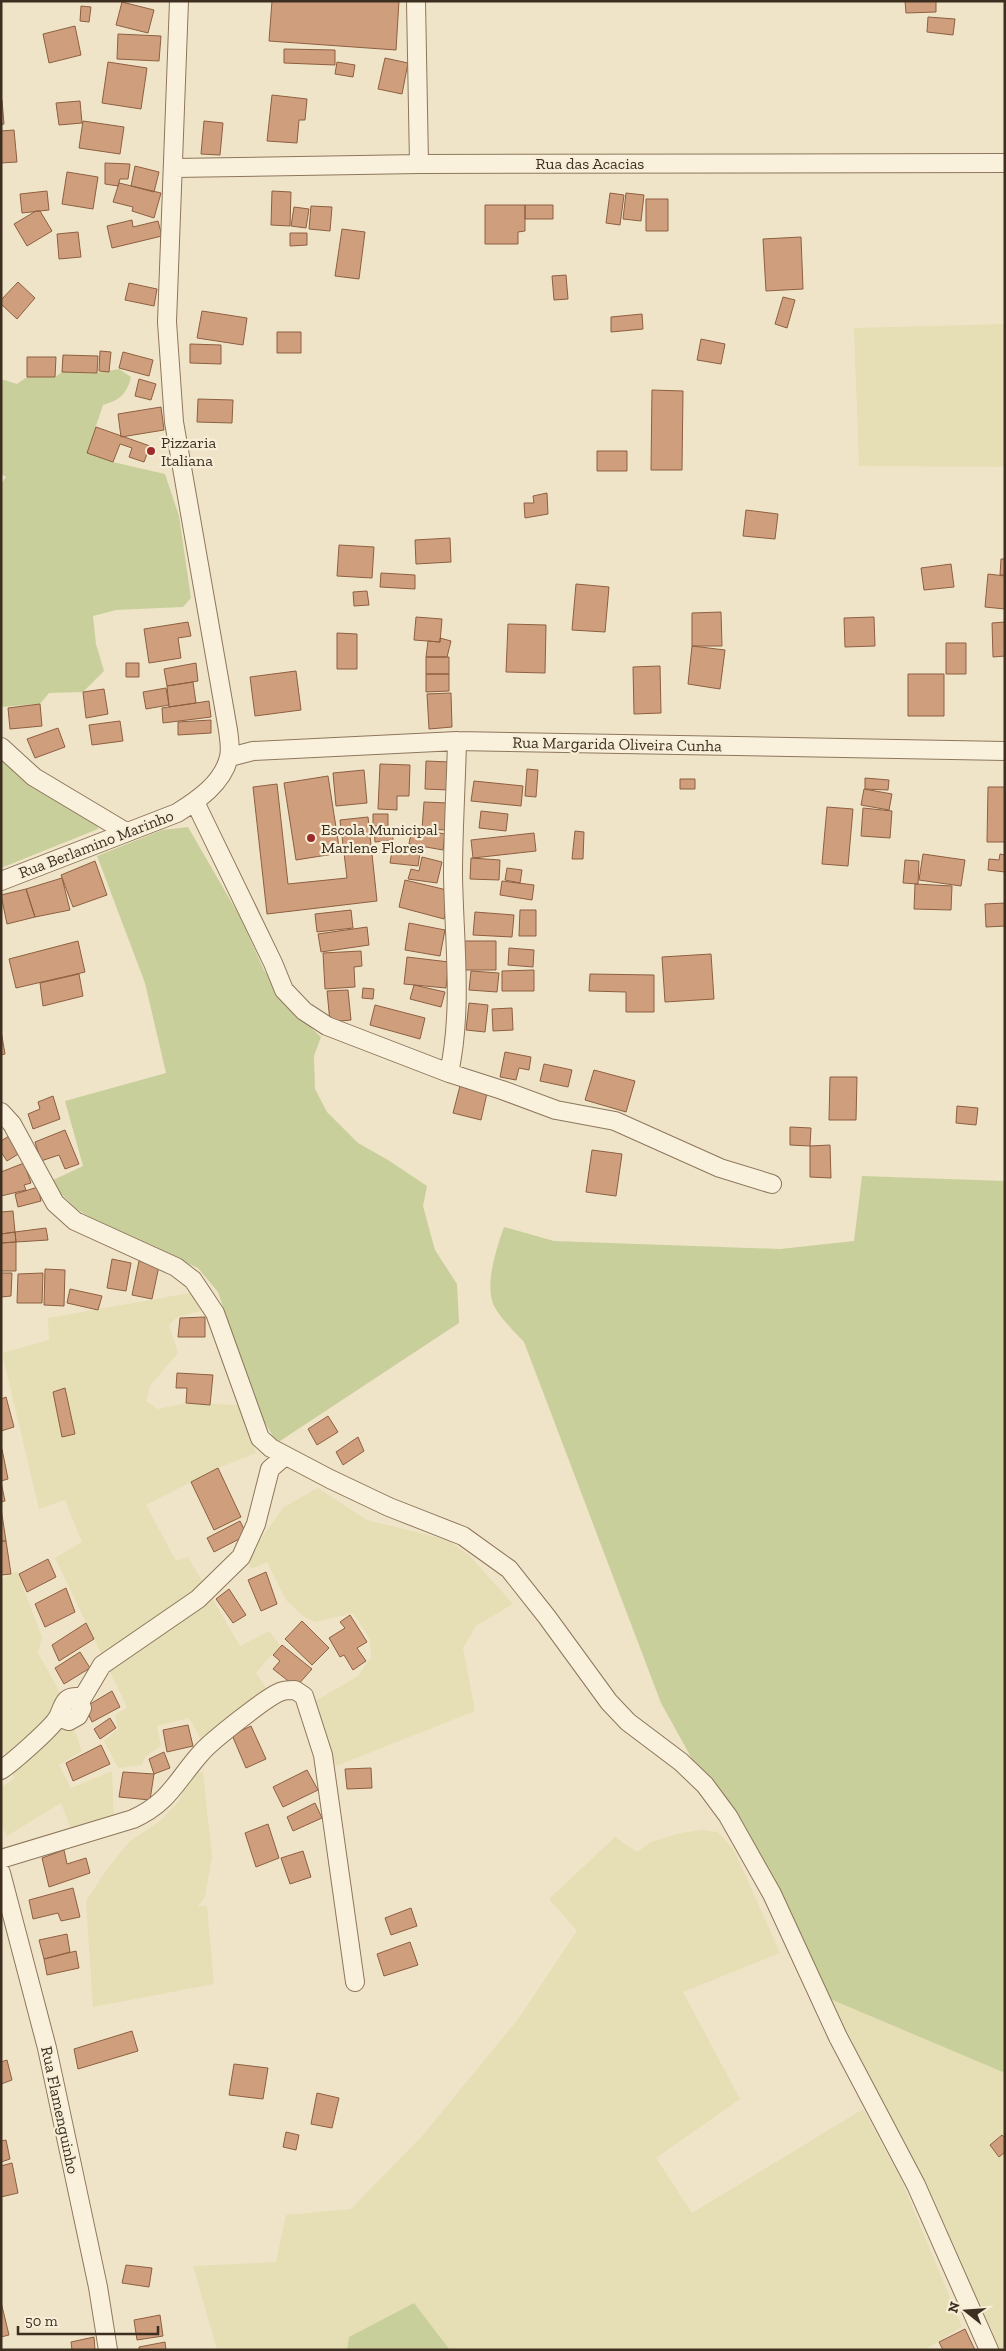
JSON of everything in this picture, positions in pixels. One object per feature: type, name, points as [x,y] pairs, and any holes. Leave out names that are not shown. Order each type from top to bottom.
[{"type":"street","name":"Rua Berlamino Marinho","points":[[1,881],[177,813],[195,802],[219,780],[230,757],[228,730],[174,422],[167,322],[179,1]]},
{"type":"street","points":[[416,1],[420,164]]},
{"type":"street","name":"Rua das Acacias","points":[[174,168],[420,164],[1005,163]]},
{"type":"street","points":[[449,1073],[453,1053],[456,994],[453,872],[457,741]]},
{"type":"street","name":"Rua Margarida Oliveira Cunha","points":[[230,757],[253,751],[457,741],[1005,751]]},
{"type":"street","points":[[1,747],[34,777],[126,832]]},
{"type":"street","points":[[195,802],[274,964],[284,990],[304,1011],[327,1026],[449,1073],[556,1110],[615,1121],[720,1168],[772,1184]]},
{"type":"street","points":[[1,1112],[12,1124],[29,1158],[56,1203],[75,1221],[176,1267],[193,1280],[215,1313],[260,1438],[271,1448],[286,1456],[390,1507],[463,1536],[509,1569],[610,1702],[628,1722],[681,1762],[705,1785],[728,1816],[772,1894],[838,2037],[916,2185],[989,2350]]},
{"type":"street","points":[[1,1770],[14,1761],[58,1717],[66,1700],[77,1697],[80,1702],[102,1665],[198,1599],[241,1557],[256,1524],[270,1469],[286,1456]]},
{"type":"street","points":[[1,1860],[133,1819],[153,1810],[168,1795],[202,1752],[224,1732],[279,1692],[295,1690],[304,1696],[323,1755],[355,1982]]},
{"type":"street","name":"Rua Flamenguinho","points":[[1,1872],[47,2048],[98,2287],[108,2350]]},
{"type":"shaded area","points":[[1005,324],[1005,467],[859,466],[854,328]]},
{"type":"shaded area","points":[[190,1293],[201,1311],[177,1317],[169,1325],[178,1353],[150,1386],[146,1401],[158,1409],[186,1403],[239,1405],[256,1453],[218,1468],[146,1505],[176,1561],[188,1557],[240,1646],[269,1631],[280,1645],[256,1673],[269,1693],[203,1743],[189,1718],[157,1726],[161,1746],[145,1757],[142,1765],[118,1768],[104,1741],[118,1729],[115,1715],[127,1707],[55,1558],[82,1542],[65,1500],[39,1509],[2,1353],[49,1340],[48,1318]]},
{"type":"shaded area","points":[[318,1488],[367,1520],[448,1540],[470,1556],[513,1604],[476,1626],[463,1648],[475,1711],[336,1766],[312,1703],[358,1676],[371,1657],[370,1639],[353,1613],[315,1622],[303,1616],[286,1600],[267,1562],[251,1569],[245,1556],[252,1551],[284,1507]]},
{"type":"shaded area","points":[[17,1571],[42,1637],[38,1653],[62,1696],[82,1751],[59,1765],[71,1788],[112,1771],[114,1821],[72,1832],[61,1803],[7,1836],[1,1823],[1,1787],[14,1779],[6,1753],[1,1754],[1,1580]]},
{"type":"shaded area","points":[[203,1772],[212,1857],[205,1897],[198,1906],[207,1906],[214,1984],[93,2007],[86,1901],[107,1869],[130,1841],[160,1821],[179,1801],[192,1773]]},
{"type":"shaded area","points":[[703,1830],[718,1832],[734,1850],[780,1953],[683,1992],[740,2099],[656,2158],[692,2213],[863,2109],[901,2179],[962,2327],[924,2350],[450,2350],[414,2303],[349,2337],[347,2350],[217,2350],[193,2266],[276,2262],[286,2215],[351,2209],[423,2135],[519,2018],[577,1931],[549,1899],[615,1837],[637,1852],[651,1842],[680,1833]]},
{"type":"shaded area","points":[[823,1996],[1005,2073],[1005,2350],[996,2350]]},
{"type":"green space","points":[[119,369],[131,377],[129,383],[122,396],[103,405],[87,453],[113,462],[165,474],[179,516],[191,598],[183,607],[116,610],[93,616],[96,644],[104,671],[83,692],[49,693],[40,704],[1,707],[1,484],[6,477],[1,474],[1,379],[17,384],[27,377],[55,377],[62,372],[97,373]]},
{"type":"green space","points":[[1,759],[44,792],[97,823],[98,829],[1,868]]},
{"type":"green space","points":[[188,827],[240,917],[264,970],[285,1003],[321,1037],[314,1056],[315,1089],[327,1112],[358,1143],[427,1186],[423,1206],[435,1250],[457,1284],[459,1323],[277,1443],[258,1411],[218,1292],[198,1268],[100,1224],[77,1209],[58,1191],[53,1180],[83,1166],[65,1101],[166,1073],[145,983],[97,856],[162,830]]},
{"type":"green space","points":[[862,1176],[1005,1181],[1005,2073],[823,1996],[661,1703],[524,1342],[500,1316],[491,1297],[490,1288],[493,1266],[504,1227],[554,1241],[780,1249],[854,1241]]},
{"type":"green space","points":[[414,2303],[450,2350],[347,2350],[349,2337]]},
{"type":"building","points":[[272,1],[399,1],[396,50],[269,41]]},
{"type":"building","points":[[905,1],[936,1],[936,12],[906,13]]},
{"type":"building","points":[[122,2],[154,10],[148,33],[116,25]]},
{"type":"building","points":[[81,6],[91,7],[89,22],[80,21]]},
{"type":"building","points":[[928,17],[955,19],[953,35],[927,32]]},
{"type":"building","points":[[75,26],[81,55],[49,63],[43,34]]},
{"type":"building","points":[[118,34],[161,36],[159,61],[117,59]]},
{"type":"building","points":[[284,49],[335,50],[335,65],[284,63]]},
{"type":"building","points":[[385,58],[408,63],[402,94],[378,89]]},
{"type":"building","points":[[108,62],[147,68],[141,109],[102,103]]},
{"type":"building","points":[[337,62],[355,65],[353,77],[335,74]]},
{"type":"building","points":[[272,95],[307,99],[305,120],[299,120],[297,143],[267,141]]},
{"type":"building","points":[[1,100],[4,124],[1,125]]},
{"type":"building","points":[[80,101],[82,123],[59,125],[56,103]]},
{"type":"building","points":[[83,121],[124,127],[120,154],[79,148]]},
{"type":"building","points":[[204,121],[223,123],[220,155],[201,154]]},
{"type":"building","points":[[14,130],[17,162],[1,163],[1,131]]},
{"type":"building","points":[[105,163],[130,164],[128,179],[120,179],[118,186],[105,184]]},
{"type":"building","points":[[135,166],[159,172],[154,192],[131,186]]},
{"type":"building","points":[[67,172],[98,177],[93,209],[62,204]]},
{"type":"building","points":[[119,183],[161,193],[154,218],[132,211],[133,207],[113,202]]},
{"type":"building","points":[[47,191],[49,210],[22,213],[20,194]]},
{"type":"building","points":[[272,191],[291,192],[290,226],[271,225]]},
{"type":"building","points":[[610,193],[624,195],[620,225],[606,223]]},
{"type":"building","points":[[626,193],[644,195],[641,221],[623,219]]},
{"type":"building","points":[[646,199],[668,199],[668,231],[646,231]]},
{"type":"building","points":[[485,205],[525,205],[525,231],[518,232],[518,244],[485,244]]},
{"type":"building","points":[[525,205],[553,205],[553,219],[525,219]]},
{"type":"building","points":[[311,206],[332,207],[330,231],[309,229]]},
{"type":"building","points":[[294,207],[309,209],[306,228],[291,226]]},
{"type":"building","points":[[36,211],[40,211],[52,231],[27,246],[14,224]]},
{"type":"building","points":[[132,220],[133,227],[158,221],[162,236],[112,248],[107,226]]},
{"type":"building","points":[[342,229],[365,232],[359,279],[335,276]]},
{"type":"building","points":[[78,232],[81,257],[59,259],[57,234]]},
{"type":"building","points":[[290,233],[307,233],[307,245],[290,246]]},
{"type":"building","points":[[801,237],[803,289],[766,291],[763,239]]},
{"type":"building","points":[[566,275],[568,299],[554,300],[552,276]]},
{"type":"building","points":[[18,282],[35,298],[17,319],[1,304],[1,300]]},
{"type":"building","points":[[129,283],[157,289],[154,306],[125,300]]},
{"type":"building","points":[[783,297],[795,300],[787,328],[775,324]]},
{"type":"building","points":[[202,311],[247,318],[243,345],[197,338]]},
{"type":"building","points":[[642,314],[643,329],[611,332],[611,317]]},
{"type":"building","points":[[277,332],[301,332],[301,353],[277,353]]},
{"type":"building","points":[[701,339],[725,344],[721,364],[697,360]]},
{"type":"building","points":[[190,344],[221,345],[221,364],[190,363]]},
{"type":"building","points":[[100,351],[111,352],[109,372],[99,371]]},
{"type":"building","points":[[123,352],[153,360],[149,376],[119,368]]},
{"type":"building","points":[[63,355],[98,356],[97,373],[62,372]]},
{"type":"building","points":[[27,357],[56,357],[55,377],[27,377]]},
{"type":"building","points":[[139,379],[156,384],[151,400],[135,396]]},
{"type":"building","points":[[652,390],[683,391],[682,470],[651,470]]},
{"type":"building","points":[[198,399],[233,400],[232,423],[197,422]]},
{"type":"building","points":[[161,407],[164,430],[121,437],[118,414]]},
{"type":"building","points":[[96,427],[150,446],[144,462],[129,457],[132,448],[120,444],[113,462],[87,453]]},
{"type":"building","points":[[597,451],[627,451],[627,471],[597,471]]},
{"type":"building","points":[[547,493],[548,514],[525,518],[524,503],[534,503],[533,496]]},
{"type":"building","points":[[746,510],[778,514],[775,539],[743,536]]},
{"type":"building","points":[[450,538],[451,562],[416,564],[415,540]]},
{"type":"building","points":[[339,545],[374,547],[372,578],[337,576]]},
{"type":"building","points":[[1001,559],[1005,559],[1005,575],[1000,575]]},
{"type":"building","points":[[951,564],[954,587],[924,590],[921,568]]},
{"type":"building","points":[[381,573],[415,575],[415,589],[380,587]]},
{"type":"building","points":[[988,574],[1005,576],[1005,609],[985,607]]},
{"type":"building","points":[[576,584],[609,587],[605,632],[572,630]]},
{"type":"building","points":[[367,591],[369,605],[354,606],[353,592]]},
{"type":"building","points":[[721,612],[722,646],[692,646],[692,613]]},
{"type":"building","points":[[416,617],[442,619],[440,642],[414,640]]},
{"type":"building","points":[[874,617],[875,646],[845,647],[844,618]]},
{"type":"building","points":[[188,622],[191,636],[178,638],[181,658],[149,663],[144,629]]},
{"type":"building","points":[[1005,622],[1005,656],[993,657],[992,623]]},
{"type":"building","points":[[508,624],[546,625],[545,673],[506,672]]},
{"type":"building","points":[[337,633],[357,634],[357,669],[337,669]]},
{"type":"building","points":[[440,638],[451,641],[447,657],[426,657],[428,641],[440,642]]},
{"type":"building","points":[[946,643],[966,643],[966,674],[946,674]]},
{"type":"building","points":[[692,646],[725,650],[720,689],[688,684]]},
{"type":"building","points":[[426,657],[449,657],[449,674],[426,674]]},
{"type":"building","points":[[126,663],[139,663],[139,677],[126,677]]},
{"type":"building","points":[[196,663],[198,681],[167,686],[164,669]]},
{"type":"building","points":[[660,666],[661,713],[634,714],[633,667]]},
{"type":"building","points":[[296,671],[301,710],[255,716],[250,677]]},
{"type":"building","points":[[426,674],[449,674],[449,691],[426,692]]},
{"type":"building","points":[[908,674],[944,674],[944,716],[908,716]]},
{"type":"building","points":[[193,682],[196,703],[169,707],[167,686]]},
{"type":"building","points":[[166,688],[169,705],[146,709],[143,692]]},
{"type":"building","points":[[104,689],[108,714],[86,718],[83,692]]},
{"type":"building","points":[[451,693],[452,727],[429,729],[427,694]]},
{"type":"building","points":[[209,701],[211,717],[163,723],[162,708]]},
{"type":"building","points":[[40,704],[42,726],[10,729],[8,708]]},
{"type":"building","points":[[211,720],[211,733],[178,735],[178,722]]},
{"type":"building","points":[[120,721],[123,741],[92,745],[89,725]]},
{"type":"building","points":[[58,728],[65,747],[35,758],[27,739]]},
{"type":"building","points":[[426,761],[450,762],[449,790],[425,789]]},
{"type":"building","points":[[380,764],[410,765],[409,796],[397,796],[397,810],[378,809]]},
{"type":"building","points":[[527,769],[538,770],[536,797],[525,796]]},
{"type":"building","points":[[364,770],[367,803],[336,806],[333,773]]},
{"type":"building","points":[[328,776],[340,853],[296,860],[284,783]]},
{"type":"building","points":[[865,778],[889,780],[888,790],[865,789]]},
{"type":"building","points":[[680,779],[695,779],[695,789],[680,789]]},
{"type":"building","points":[[474,781],[523,786],[521,806],[471,801]]},
{"type":"building","points":[[277,784],[288,884],[347,878],[340,820],[368,817],[377,901],[267,914],[253,787]]},
{"type":"building","points":[[988,787],[1005,787],[1005,842],[987,842]]},
{"type":"building","points":[[864,789],[892,794],[889,810],[861,805]]},
{"type":"building","points":[[424,802],[448,803],[447,830],[422,829]]},
{"type":"building","points":[[827,807],[853,809],[848,866],[822,864]]},
{"type":"building","points":[[863,808],[892,811],[890,838],[861,836]]},
{"type":"building","points":[[481,811],[508,814],[506,831],[479,828]]},
{"type":"building","points":[[373,814],[388,814],[388,826],[373,826]]},
{"type":"building","points":[[392,827],[393,840],[375,842],[374,829]]},
{"type":"building","points":[[412,828],[445,834],[443,850],[409,844]]},
{"type":"building","points":[[575,831],[584,832],[583,859],[572,859]]},
{"type":"building","points":[[534,833],[536,851],[473,858],[471,840]]},
{"type":"building","points":[[393,845],[421,847],[418,866],[390,863]]},
{"type":"building","points":[[923,854],[965,860],[961,886],[919,880]]},
{"type":"building","points":[[1000,854],[1005,855],[1005,872],[988,870],[989,859],[999,860]]},
{"type":"building","points":[[422,857],[442,862],[437,883],[408,879],[411,869],[419,871]]},
{"type":"building","points":[[471,858],[500,860],[499,880],[470,879]]},
{"type":"building","points":[[905,860],[919,861],[918,884],[903,883]]},
{"type":"building","points":[[95,861],[107,895],[73,907],[61,875]]},
{"type":"building","points":[[507,868],[522,870],[520,883],[505,880]]},
{"type":"building","points":[[62,878],[70,910],[35,917],[26,889]]},
{"type":"building","points":[[405,880],[451,891],[444,919],[399,907]]},
{"type":"building","points":[[502,881],[534,885],[532,900],[500,895]]},
{"type":"building","points":[[915,884],[952,886],[951,910],[914,909]]},
{"type":"building","points":[[26,889],[35,917],[7,924],[1,895]]},
{"type":"building","points":[[1005,903],[1005,926],[986,927],[985,904]]},
{"type":"building","points":[[351,910],[353,928],[317,932],[315,914]]},
{"type":"building","points":[[520,910],[536,910],[536,936],[519,936]]},
{"type":"building","points":[[475,912],[514,915],[512,937],[473,935]]},
{"type":"building","points":[[409,923],[445,930],[440,956],[405,950]]},
{"type":"building","points":[[367,927],[369,945],[321,952],[318,934]]},
{"type":"building","points":[[78,941],[85,972],[16,988],[9,959]]},
{"type":"building","points":[[462,941],[496,941],[496,970],[462,970]]},
{"type":"building","points":[[509,948],[534,950],[533,967],[508,965]]},
{"type":"building","points":[[361,951],[362,966],[354,967],[355,987],[325,989],[323,953]]},
{"type":"building","points":[[711,954],[714,999],[665,1002],[662,957]]},
{"type":"building","points":[[407,957],[449,962],[446,988],[404,984]]},
{"type":"building","points":[[534,970],[534,991],[502,991],[502,971]]},
{"type":"building","points":[[471,971],[499,973],[497,992],[469,990]]},
{"type":"building","points":[[79,974],[83,996],[43,1006],[40,983]]},
{"type":"building","points":[[590,974],[654,975],[654,1012],[626,1012],[626,992],[589,991]]},
{"type":"building","points":[[414,985],[445,992],[441,1007],[410,999]]},
{"type":"building","points":[[363,988],[374,989],[373,999],[362,998]]},
{"type":"building","points":[[348,990],[351,1020],[330,1022],[327,991]]},
{"type":"building","points":[[469,1003],[488,1005],[485,1032],[466,1030]]},
{"type":"building","points":[[375,1005],[425,1018],[420,1039],[370,1025]]},
{"type":"building","points":[[512,1008],[513,1030],[493,1031],[492,1009]]},
{"type":"building","points":[[1,1031],[5,1054],[1,1055]]},
{"type":"building","points":[[505,1052],[531,1057],[529,1070],[519,1068],[516,1080],[500,1077]]},
{"type":"building","points":[[544,1064],[572,1070],[568,1087],[540,1081]]},
{"type":"building","points":[[594,1070],[635,1081],[626,1112],[585,1100]]},
{"type":"building","points":[[830,1077],[857,1077],[856,1120],[829,1120]]},
{"type":"building","points":[[460,1086],[487,1093],[481,1120],[453,1113]]},
{"type":"building","points":[[53,1096],[60,1119],[33,1129],[28,1114],[40,1109],[38,1102]]},
{"type":"building","points":[[957,1106],[978,1108],[976,1125],[956,1123]]},
{"type":"building","points":[[790,1127],[811,1128],[810,1146],[790,1145]]},
{"type":"building","points":[[65,1130],[79,1164],[65,1169],[59,1155],[41,1161],[35,1142]]},
{"type":"building","points":[[9,1136],[20,1153],[7,1161],[1,1152],[1,1141]]},
{"type":"building","points":[[830,1145],[831,1178],[810,1177],[810,1146]]},
{"type":"building","points":[[592,1150],[622,1154],[616,1196],[586,1192]]},
{"type":"building","points":[[24,1163],[31,1183],[24,1185],[26,1190],[1,1196],[1,1172]]},
{"type":"building","points":[[38,1187],[41,1201],[18,1207],[15,1194]]},
{"type":"building","points":[[13,1211],[15,1232],[1,1234],[1,1212]]},
{"type":"building","points":[[46,1228],[48,1240],[16,1242],[15,1232]]},
{"type":"building","points":[[15,1232],[16,1242],[1,1243],[1,1234]]},
{"type":"building","points":[[16,1242],[16,1271],[1,1271],[1,1243]]},
{"type":"building","points":[[112,1259],[131,1263],[126,1291],[107,1288]]},
{"type":"building","points":[[139,1261],[159,1266],[152,1299],[132,1295]]},
{"type":"building","points":[[45,1269],[65,1270],[64,1306],[44,1305]]},
{"type":"building","points":[[1,1273],[12,1273],[11,1296],[1,1297]]},
{"type":"building","points":[[43,1273],[42,1303],[17,1303],[18,1274]]},
{"type":"building","points":[[70,1289],[102,1296],[98,1310],[67,1303]]},
{"type":"building","points":[[205,1317],[205,1337],[178,1337],[180,1318]]},
{"type":"building","points":[[177,1373],[213,1375],[210,1405],[186,1403],[187,1388],[176,1388]]},
{"type":"building","points":[[65,1388],[75,1434],[62,1437],[53,1392]]},
{"type":"building","points":[[6,1397],[14,1427],[1,1431],[1,1399]]},
{"type":"building","points":[[328,1416],[338,1432],[317,1445],[308,1429]]},
{"type":"building","points":[[358,1437],[364,1451],[343,1465],[336,1452]]},
{"type":"building","points":[[1,1450],[8,1479],[1,1481]]},
{"type":"building","points":[[218,1468],[241,1517],[214,1530],[191,1482]]},
{"type":"building","points":[[1,1482],[5,1501],[1,1502]]},
{"type":"building","points":[[1,1508],[6,1541],[1,1541]]},
{"type":"building","points":[[240,1521],[247,1535],[214,1552],[207,1538]]},
{"type":"building","points":[[1,1541],[6,1541],[11,1574],[1,1575]]},
{"type":"building","points":[[48,1559],[56,1577],[27,1592],[19,1574]]},
{"type":"building","points":[[266,1572],[277,1604],[261,1611],[248,1580]]},
{"type":"building","points":[[66,1588],[75,1612],[45,1627],[35,1604]]},
{"type":"building","points":[[229,1589],[246,1615],[233,1623],[216,1599]]},
{"type":"building","points":[[350,1615],[367,1642],[357,1648],[366,1661],[353,1670],[344,1655],[340,1657],[329,1638],[345,1628],[340,1622]]},
{"type":"building","points":[[302,1621],[329,1648],[312,1665],[285,1639]]},
{"type":"building","points":[[86,1623],[94,1639],[59,1661],[52,1645]]},
{"type":"building","points":[[282,1645],[312,1669],[296,1687],[273,1669],[280,1661],[273,1655]]},
{"type":"building","points":[[80,1652],[90,1668],[64,1684],[55,1668]]},
{"type":"building","points":[[112,1691],[120,1707],[92,1722],[85,1707]]},
{"type":"building","points":[[110,1718],[116,1728],[100,1739],[94,1729]]},
{"type":"building","points":[[188,1725],[193,1746],[167,1752],[163,1730]]},
{"type":"building","points":[[251,1726],[266,1759],[246,1768],[232,1735]]},
{"type":"building","points":[[101,1745],[110,1764],[73,1781],[66,1763]]},
{"type":"building","points":[[164,1752],[170,1768],[154,1774],[149,1759]]},
{"type":"building","points":[[371,1768],[372,1788],[347,1789],[345,1769]]},
{"type":"building","points":[[307,1770],[318,1790],[283,1807],[273,1787]]},
{"type":"building","points":[[123,1772],[154,1774],[150,1800],[119,1797]]},
{"type":"building","points":[[315,1803],[322,1818],[293,1831],[287,1817]]},
{"type":"building","points":[[268,1824],[279,1858],[256,1867],[245,1833]]},
{"type":"building","points":[[64,1850],[67,1864],[86,1858],[90,1873],[49,1887],[42,1858]]},
{"type":"building","points":[[303,1851],[311,1877],[290,1884],[281,1858]]},
{"type":"building","points":[[73,1888],[80,1917],[61,1921],[58,1913],[33,1919],[29,1900]]},
{"type":"building","points":[[411,1908],[417,1926],[391,1935],[385,1918]]},
{"type":"building","points":[[67,1934],[70,1952],[44,1959],[39,1940]]},
{"type":"building","points":[[410,1942],[418,1965],[384,1976],[377,1954]]},
{"type":"building","points":[[76,1951],[79,1968],[47,1975],[44,1959]]},
{"type":"building","points":[[132,2031],[138,2051],[78,2069],[74,2049]]},
{"type":"building","points":[[7,2060],[12,2080],[1,2084],[1,2062]]},
{"type":"building","points":[[234,2064],[268,2068],[263,2099],[229,2095]]},
{"type":"building","points":[[317,2093],[339,2098],[332,2128],[311,2124]]},
{"type":"building","points":[[286,2132],[299,2135],[296,2150],[283,2147]]},
{"type":"building","points":[[1002,2135],[1005,2138],[1005,2152],[999,2157],[990,2145]]},
{"type":"building","points":[[6,2140],[10,2159],[1,2162],[1,2141]]},
{"type":"building","points":[[12,2163],[18,2193],[1,2197],[1,2166]]},
{"type":"building","points":[[126,2265],[152,2268],[149,2287],[122,2283]]},
{"type":"building","points":[[1,2302],[9,2335],[1,2337]]},
{"type":"building","points":[[160,2315],[163,2336],[137,2340],[134,2320]]},
{"type":"building","points":[[965,2329],[975,2350],[943,2350],[939,2342]]},
{"type":"building","points":[[94,2337],[95,2350],[72,2350],[71,2342]]},
{"type":"building","points":[[165,2342],[166,2350],[139,2350],[139,2347]]},
{"type":"place","name":"Pizzaria Italiana","points":[[151,451]]},
{"type":"place","name":"Escola Municipal Marlene Flores","points":[[311,838]]}]
